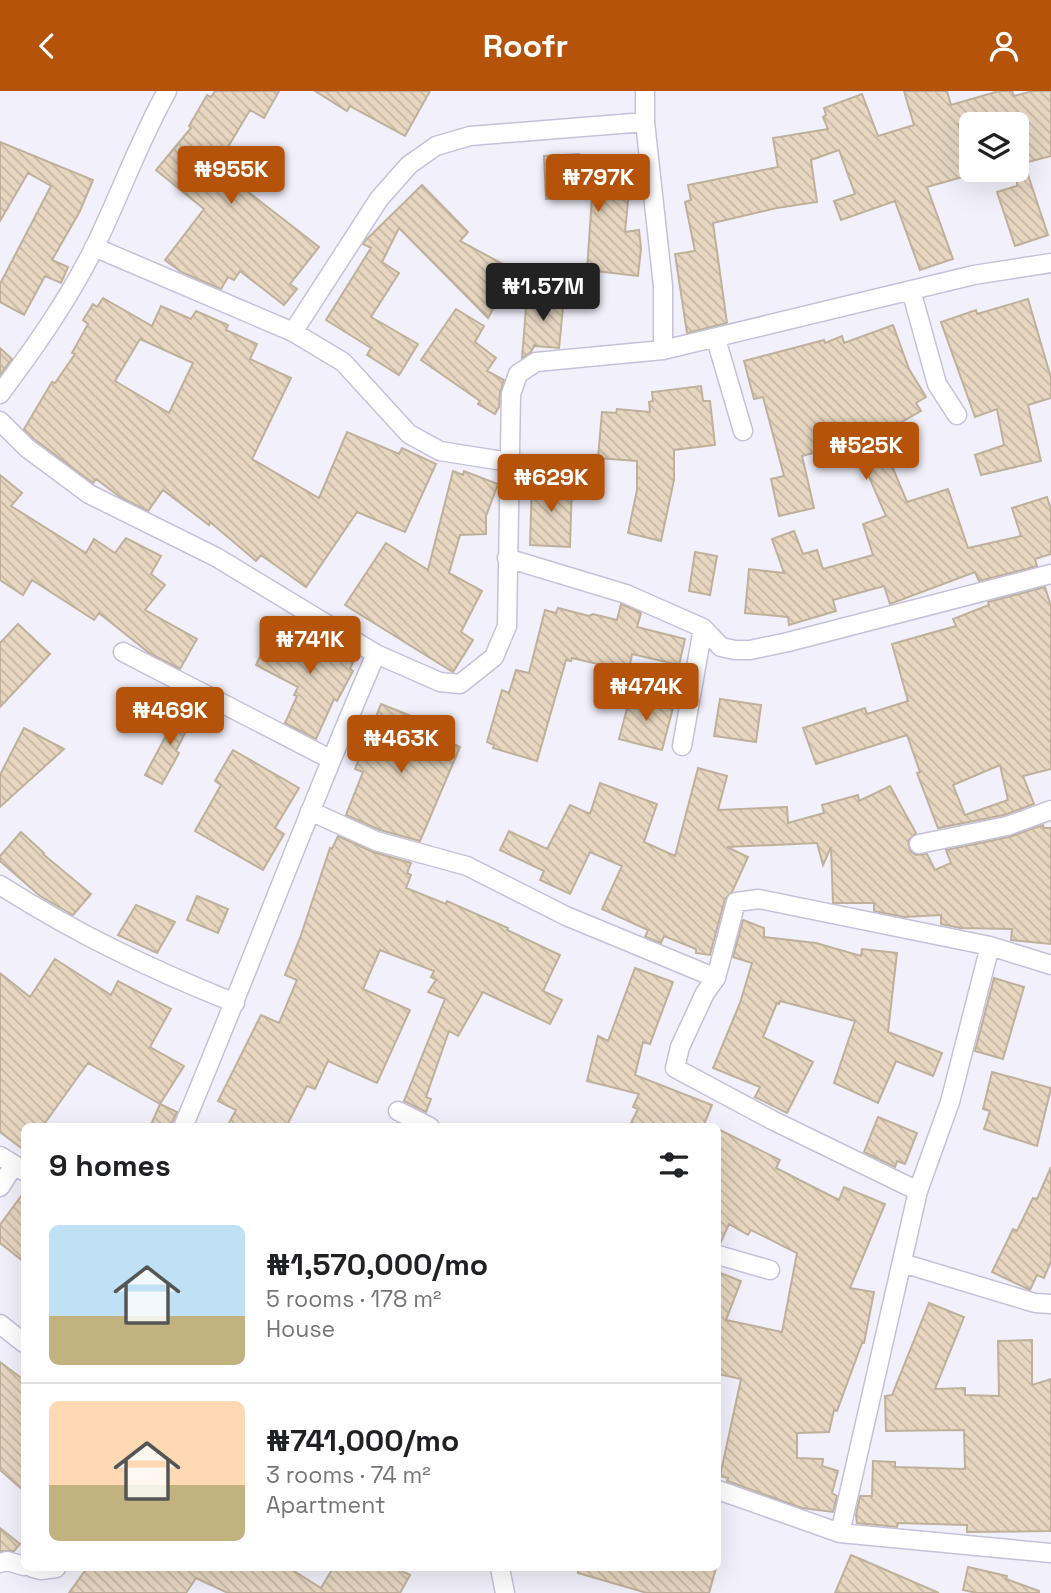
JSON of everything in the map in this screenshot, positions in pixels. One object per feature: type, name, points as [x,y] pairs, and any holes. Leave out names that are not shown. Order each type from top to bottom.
[{"type":"street","points":[[0,394],[40,340],[94,247],[153,115],[167,91]]},
{"type":"street","points":[[645,91],[645,122],[663,286],[663,350]]},
{"type":"street","points":[[293,332],[379,199],[409,165],[436,146],[470,136],[645,122]]},
{"type":"street","points":[[94,247],[293,332],[343,362],[409,434],[440,451],[509,462]]},
{"type":"street","points":[[0,421],[27,448],[89,494],[216,557],[376,654],[440,682],[460,684],[494,657],[507,626],[509,462],[512,394],[518,374],[536,362],[663,350],[974,275],[1051,263]]},
{"type":"street","points":[[911,290],[937,384],[957,415]]},
{"type":"street","points":[[716,339],[743,431]]},
{"type":"street","points":[[507,558],[626,594],[703,628],[721,647],[735,650],[750,650],[1051,574]]},
{"type":"street","points":[[682,746],[703,628]]},
{"type":"street","points":[[123,652],[330,759]]},
{"type":"street","points":[[185,1123],[235,1003],[330,759],[376,654]]},
{"type":"street","points":[[919,845],[1007,826],[1051,810]]},
{"type":"street","points":[[310,811],[376,841],[467,866],[566,916],[716,978]]},
{"type":"street","points":[[0,885],[72,930],[162,974],[235,1003]]},
{"type":"street","points":[[918,1191],[772,1120],[676,1068],[680,1047],[705,993],[716,978],[736,902],[760,899],[990,946],[1051,965]]},
{"type":"street","points":[[840,1532],[918,1191],[950,1102],[990,946]]},
{"type":"street","points":[[398,1111],[422,1123]]},
{"type":"street","points":[[0,1188],[13,1164]]},
{"type":"street","points":[[721,1256],[770,1270]]},
{"type":"street","points":[[902,1263],[1035,1303],[1051,1304]]},
{"type":"street","points":[[0,1324],[21,1341]]},
{"type":"street","points":[[721,1491],[840,1532],[1051,1553]]},
{"type":"street","points":[[0,1563],[7,1561],[21,1565]]},
{"type":"street","points":[[501,1571],[505,1593]]},
{"type":"building","points":[[215,91],[279,91],[264,118],[250,110],[216,167],[319,247],[290,284],[297,289],[284,305],[240,271],[234,280],[228,277],[221,289],[181,272],[165,260],[204,209],[156,170],[191,128],[189,126],[207,95],[211,97]]},
{"type":"building","points":[[315,91],[430,91],[405,136],[350,106],[347,111]]},
{"type":"building","points":[[904,91],[947,91],[951,105],[999,91],[1012,91],[1014,96],[1033,91],[1051,91],[1051,156],[1029,162],[1029,112],[959,112],[959,178],[927,187],[953,259],[920,270],[895,201],[841,220],[834,201],[855,194],[839,150],[811,160],[817,202],[713,223],[727,323],[687,333],[675,254],[695,251],[685,202],[691,200],[688,185],[778,167],[773,138],[828,129],[823,117],[826,115],[824,108],[862,94],[878,136],[914,125]]},
{"type":"building","points":[[0,142],[93,180],[80,211],[52,260],[68,267],[61,283],[45,276],[24,315],[0,302],[0,284],[51,186],[28,173],[0,221]]},
{"type":"building","points":[[579,154],[580,176],[630,181],[625,232],[639,230],[641,248],[638,276],[587,270],[592,197],[546,199],[544,156]]},
{"type":"building","points":[[1029,178],[1048,235],[1015,246],[997,192],[1017,186],[1017,182],[1029,182]]},
{"type":"building","points":[[422,185],[468,232],[460,241],[514,270],[488,318],[399,228],[382,262],[399,273],[371,317],[418,344],[399,375],[367,355],[371,348],[326,320],[371,248],[363,244]]},
{"type":"building","points":[[527,295],[564,298],[559,348],[535,344],[531,352],[522,358]]},
{"type":"building","points":[[103,298],[152,326],[161,306],[191,319],[196,311],[228,325],[226,330],[257,344],[250,359],[291,378],[252,459],[319,498],[347,432],[399,454],[402,448],[436,464],[405,532],[357,512],[306,587],[261,555],[256,561],[210,522],[209,525],[163,490],[148,511],[120,497],[96,479],[93,483],[24,429],[52,382],[55,383],[75,354],[72,353],[88,324],[83,320],[93,304],[97,307]],"holes":[[[140,339],[193,363],[169,413],[115,381]]]},
{"type":"building","points":[[1028,299],[1051,378],[1051,398],[1028,405],[1041,461],[981,475],[975,455],[1004,445],[997,409],[975,417],[941,322],[976,310],[977,314]]},
{"type":"building","points":[[456,309],[484,326],[475,342],[496,358],[487,371],[504,380],[495,414],[421,360]]},
{"type":"building","points":[[893,325],[909,369],[926,397],[916,403],[921,411],[879,435],[907,502],[948,489],[968,548],[1021,536],[1012,508],[1047,497],[1051,510],[1051,554],[1035,559],[1037,566],[979,581],[975,572],[890,604],[884,586],[833,600],[836,611],[789,625],[788,617],[745,613],[749,569],[784,573],[772,539],[794,531],[803,554],[817,550],[823,569],[873,555],[863,524],[886,516],[854,442],[802,456],[814,508],[779,516],[771,479],[784,476],[763,397],[754,399],[744,361],[824,340],[825,343],[842,336],[844,343]]},
{"type":"building","points":[[0,348],[12,359],[0,375]]},
{"type":"building","points":[[701,386],[703,401],[710,401],[715,445],[674,450],[674,480],[661,541],[628,533],[637,490],[637,461],[598,458],[602,412],[616,413],[617,409],[650,412],[652,392]]},
{"type":"building","points":[[453,471],[463,475],[464,471],[498,484],[486,516],[486,534],[460,535],[449,573],[482,591],[461,632],[473,640],[453,672],[345,605],[386,543],[428,570]]},
{"type":"building","points":[[0,475],[22,493],[11,506],[86,553],[94,539],[115,553],[126,538],[161,556],[151,574],[165,585],[145,610],[197,639],[180,669],[149,653],[99,613],[94,620],[32,580],[23,595],[0,580]]},
{"type":"building","points":[[532,481],[572,483],[570,547],[530,545]]},
{"type":"building","points":[[695,552],[717,556],[710,595],[689,591]]},
{"type":"building","points":[[1045,587],[1051,606],[1051,769],[1023,776],[1034,804],[1004,815],[938,828],[917,773],[920,772],[907,735],[816,764],[803,728],[865,708],[867,714],[908,701],[892,644],[956,626],[953,619],[989,605],[988,602]],"holes":[[[1000,765],[1008,800],[965,815],[953,785]]]},
{"type":"building","points":[[621,604],[641,613],[637,627],[685,639],[679,665],[632,654],[626,687],[599,682],[602,665],[572,658],[571,661],[566,660],[537,761],[493,748],[494,745],[487,742],[502,690],[509,693],[516,670],[529,673],[545,610],[556,613],[558,608],[617,620]]},
{"type":"building","points":[[18,624],[50,654],[0,707],[0,643]]},
{"type":"building","points":[[301,627],[320,633],[356,655],[350,669],[353,671],[337,701],[334,699],[316,739],[285,723],[297,696],[294,695],[298,687],[256,665],[268,639],[289,649],[295,632],[298,633]]},
{"type":"building","points":[[630,697],[673,708],[662,750],[619,739]]},
{"type":"building","points":[[720,699],[761,705],[756,742],[714,736]]},
{"type":"building","points":[[381,704],[424,721],[421,729],[460,747],[420,841],[380,830],[346,815],[363,772],[355,769]]},
{"type":"building","points":[[182,706],[195,713],[176,751],[179,753],[162,784],[145,775]]},
{"type":"building","points":[[24,728],[64,749],[0,807],[0,775]]},
{"type":"building","points":[[233,750],[299,788],[275,828],[284,834],[263,870],[195,831],[221,785],[215,781]]},
{"type":"building","points":[[698,768],[727,776],[718,810],[787,807],[788,823],[824,813],[822,805],[858,795],[859,801],[890,786],[916,833],[908,841],[910,851],[916,855],[927,854],[935,870],[951,863],[946,850],[1009,837],[1043,825],[1044,828],[1051,828],[1051,944],[1011,940],[1012,929],[960,928],[941,924],[941,915],[904,917],[874,911],[874,903],[833,903],[831,847],[823,865],[817,843],[727,847],[748,857],[732,892],[725,899],[710,955],[696,953],[696,949],[664,936],[661,943],[645,937],[648,930],[602,909],[622,866],[590,852],[570,894],[540,880],[544,871],[500,850],[509,831],[547,849],[570,805],[590,814],[600,783],[657,804],[644,842],[675,856]]},
{"type":"building","points":[[21,832],[91,894],[73,915],[40,896],[0,861],[0,856]]},
{"type":"building","points":[[338,836],[373,852],[411,863],[407,873],[411,875],[406,888],[446,904],[447,901],[560,955],[543,991],[562,1000],[550,1024],[483,992],[458,1036],[449,1031],[426,1097],[431,1099],[426,1112],[404,1101],[445,999],[428,992],[436,980],[431,977],[434,971],[380,950],[363,989],[410,1010],[377,1083],[328,1061],[315,1089],[307,1086],[288,1123],[229,1123],[236,1110],[218,1101],[261,1015],[279,1023],[297,980],[285,975],[330,848],[332,849]]},
{"type":"building","points":[[197,896],[228,909],[218,933],[187,920]]},
{"type":"building","points":[[136,905],[175,922],[157,953],[118,935]]},
{"type":"building","points":[[743,920],[764,928],[764,937],[816,943],[861,956],[862,949],[897,953],[888,1032],[942,1053],[933,1076],[896,1061],[878,1103],[834,1083],[855,1021],[780,1001],[763,1037],[813,1062],[787,1113],[755,1097],[760,1087],[713,1068],[740,1003],[752,963],[733,957]]},
{"type":"building","points":[[55,959],[111,995],[118,981],[171,1009],[150,1047],[184,1066],[160,1104],[88,1063],[45,1123],[21,1123],[21,1148],[0,1132],[0,973],[30,997]]},
{"type":"building","points":[[635,968],[673,982],[650,1044],[643,1042],[635,1075],[712,1105],[705,1123],[631,1123],[638,1109],[633,1107],[639,1094],[587,1081],[598,1036],[608,1041]]},
{"type":"building","points":[[994,978],[1024,987],[1003,1059],[975,1051]]},
{"type":"building","points":[[992,1072],[1051,1088],[1037,1146],[984,1129],[990,1111],[983,1109]]},
{"type":"building","points":[[160,1104],[177,1112],[172,1123],[152,1123]]},
{"type":"building","points":[[878,1117],[917,1133],[905,1164],[897,1161],[895,1167],[864,1152]]},
{"type":"building","points":[[721,1130],[780,1160],[776,1168],[839,1200],[844,1187],[885,1204],[850,1288],[874,1292],[864,1343],[837,1411],[834,1410],[829,1432],[797,1433],[797,1458],[823,1459],[822,1466],[838,1471],[832,1493],[837,1496],[833,1512],[802,1508],[727,1481],[728,1478],[721,1476],[741,1379],[721,1375],[721,1273],[741,1281],[726,1320],[782,1332],[797,1253],[751,1230],[748,1235],[729,1224],[721,1242]]},
{"type":"building","points":[[1051,1167],[1051,1261],[1044,1278],[1037,1275],[1030,1290],[992,1272],[1013,1229],[1017,1231],[1033,1198],[1037,1199]]},
{"type":"building","points":[[21,1196],[21,1260],[0,1243],[0,1225]]},
{"type":"building","points":[[929,1303],[964,1317],[935,1389],[965,1388],[965,1395],[999,1396],[998,1341],[1032,1340],[1032,1385],[1051,1379],[1051,1531],[967,1532],[967,1525],[898,1523],[897,1527],[857,1523],[860,1496],[872,1496],[873,1461],[895,1462],[895,1467],[965,1469],[964,1430],[886,1431],[885,1396],[892,1395]]},
{"type":"building","points":[[0,1362],[21,1378],[21,1488],[0,1470]]},
{"type":"building","points":[[0,1528],[20,1544],[14,1551],[0,1551]]},
{"type":"building","points":[[851,1555],[939,1593],[835,1593]]},
{"type":"building","points":[[968,1567],[1007,1576],[1006,1579],[1039,1593],[977,1593],[963,1590]]},
{"type":"building","points":[[85,1571],[294,1571],[321,1588],[331,1571],[402,1571],[410,1575],[400,1593],[228,1593],[196,1578],[186,1593],[69,1593]]},
{"type":"building","points":[[715,1571],[709,1593],[647,1593],[578,1573]]}]
